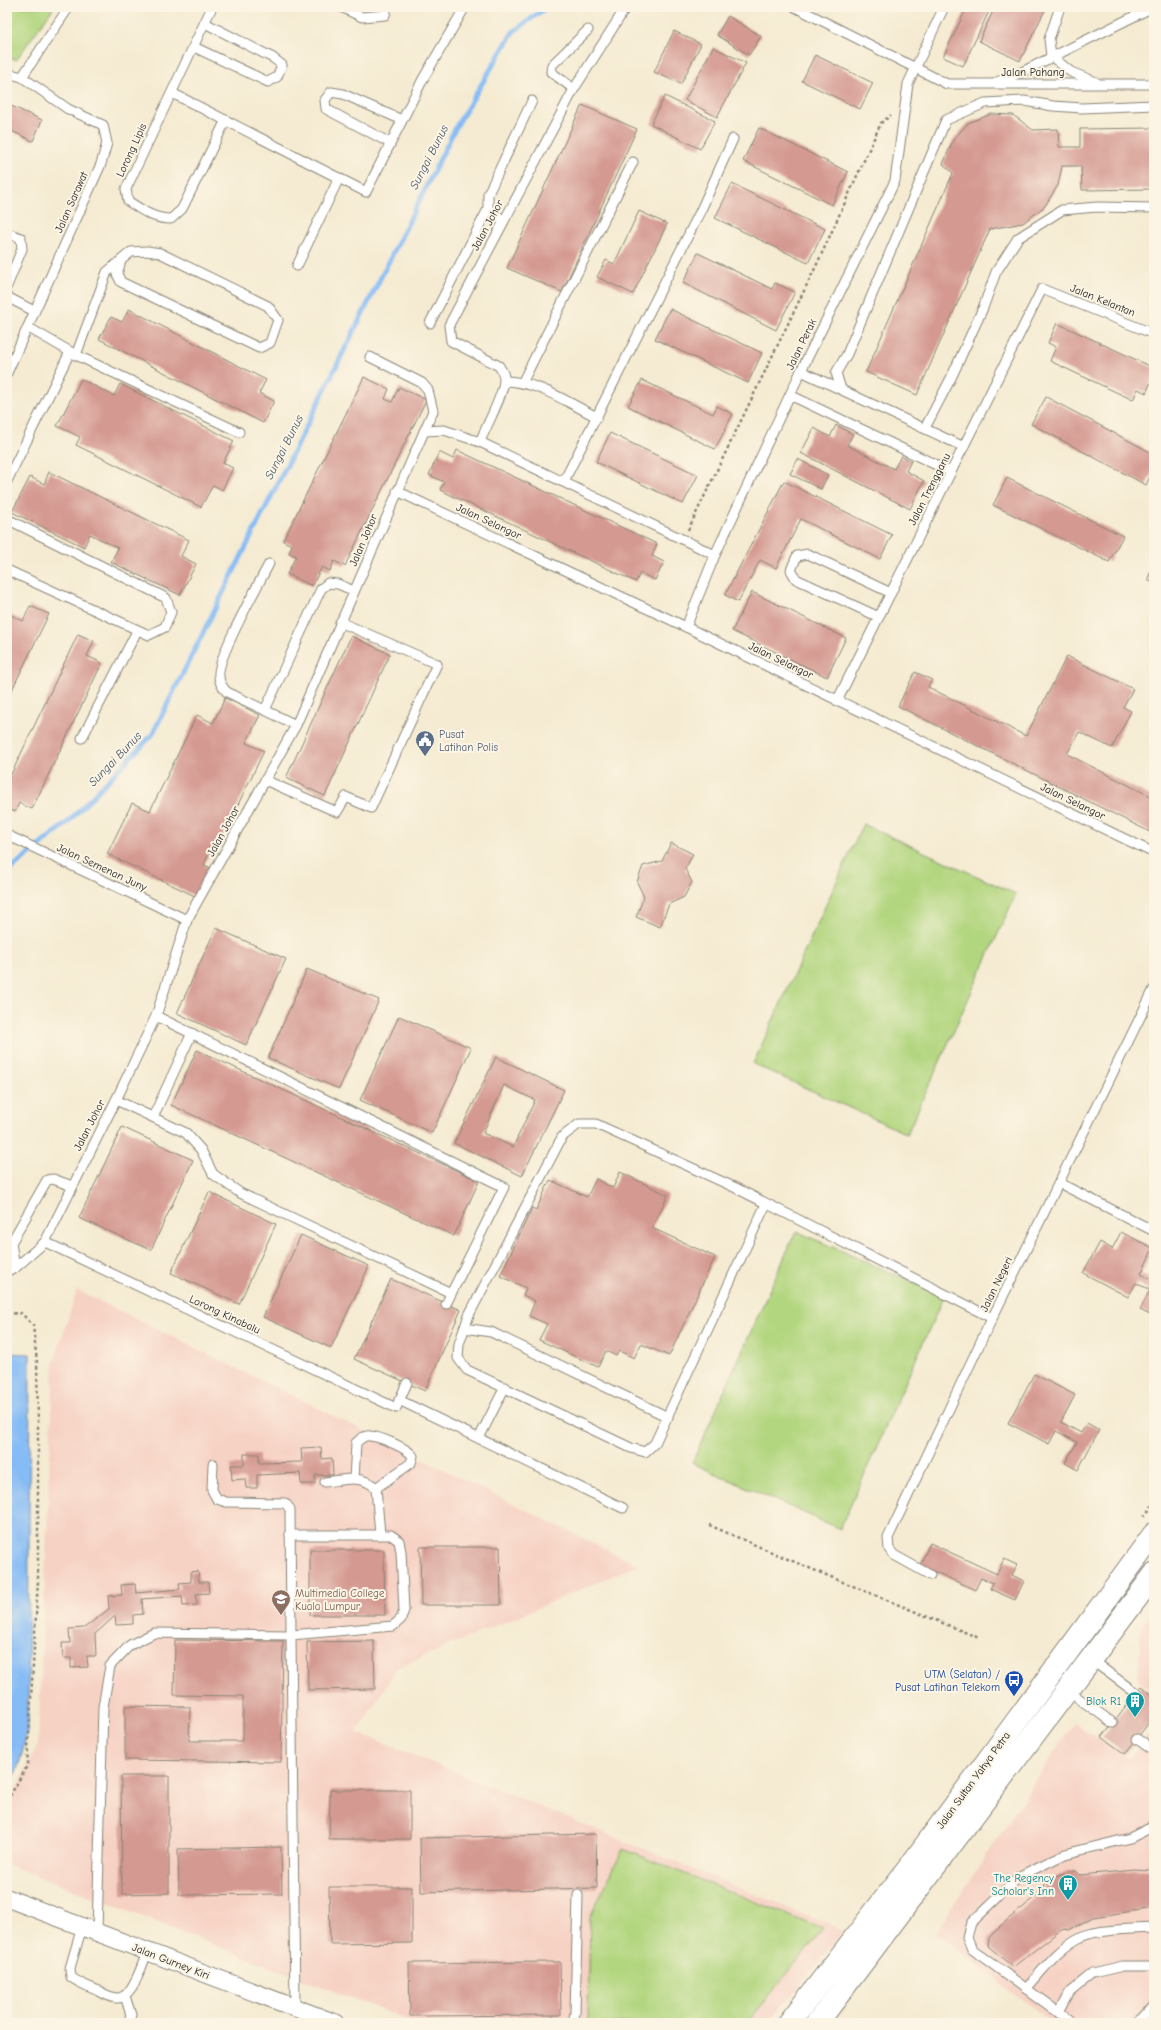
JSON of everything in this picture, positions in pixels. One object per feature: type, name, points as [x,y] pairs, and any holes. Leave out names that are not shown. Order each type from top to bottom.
[{"type":"main road","name":"Jalan Sultan Yahya Petra","points":[[817,2023],[873,1932],[1154,1534]]},
{"type":"main road","name":"Jalan Sultan Yahya Petra","points":[[789,2023],[873,1932],[1067,1690],[1154,1575]]},
{"type":"street","name":"Jalan Gurney Kiri","points":[[7,1898],[335,2023]]},
{"type":"lane","points":[[7,74],[22,76],[69,7]]},
{"type":"lane","name":"Lorong Lipis","points":[[212,7],[126,190],[128,201],[151,216],[159,219],[171,219],[182,208],[226,120]]},
{"type":"lane","points":[[342,7],[362,17],[385,15],[388,7]]},
{"type":"lane","points":[[172,93],[366,192],[423,79],[465,7]]},
{"type":"lane","name":"Jalan Johor","points":[[504,381],[504,374],[499,366],[451,341],[449,325],[503,220],[574,89],[626,7]]},
{"type":"lane","name":"Jalan Pahang","points":[[795,7],[948,84],[1154,84]]},
{"type":"lane","points":[[917,68],[944,7]]},
{"type":"lane","points":[[1060,7],[1049,40],[1052,56],[1071,72],[1101,84]]},
{"type":"lane","points":[[992,84],[1022,72],[1152,7]]},
{"type":"lane","points":[[194,47],[268,82],[277,77],[282,65],[274,58],[205,23]]},
{"type":"lane","points":[[574,89],[552,72],[552,65],[588,30]]},
{"type":"lane","name":"Jalan Perak","points":[[686,627],[715,555],[801,371],[895,181],[908,84],[917,68]]},
{"type":"lane","name":"Jalan Sarawat","points":[[7,373],[101,164],[107,143],[103,125],[68,109],[22,76]]},
{"type":"lane","points":[[390,143],[326,109],[326,100],[331,92],[343,94],[402,120]]},
{"type":"lane","points":[[430,323],[488,208],[488,194],[532,101]]},
{"type":"lane","points":[[841,389],[836,373],[846,354],[946,120],[985,103],[1024,101],[1053,106],[1082,108],[1154,106]]},
{"type":"lane","points":[[564,481],[700,212],[733,139]]},
{"type":"lane","points":[[522,382],[633,162]]},
{"type":"lane","points":[[297,266],[339,178]]},
{"type":"lane","points":[[925,428],[983,308],[996,272],[1018,238],[1062,210],[1097,207],[1154,208]]},
{"type":"lane","points":[[488,208],[503,220]]},
{"type":"lane","points":[[7,233],[21,238],[22,249],[7,286]]},
{"type":"lane","points":[[7,481],[73,354],[107,272],[121,260],[131,252],[147,251],[160,253],[268,306],[278,320],[270,343],[259,348],[121,282],[117,274],[121,260]]},
{"type":"lane","name":"Jalan Kelantan","points":[[1042,289],[1154,334]]},
{"type":"lane","name":"Jalan Trengganu","points":[[837,701],[1042,289]]},
{"type":"lane","points":[[7,297],[34,311]]},
{"type":"lane","points":[[28,328],[73,354],[239,432]]},
{"type":"lane","name":"Jalan Johor","points":[[45,1242],[156,1016],[187,920],[296,725],[433,411],[428,390],[422,382],[370,357]]},
{"type":"lane","points":[[801,371],[964,447]]},
{"type":"lane","points":[[480,442],[504,381],[522,382],[536,386],[597,417]]},
{"type":"lane","points":[[790,395],[951,472]]},
{"type":"lane","points":[[424,431],[444,430],[480,442],[564,481],[715,555]]},
{"type":"lane","name":"Jalan Selangor","points":[[397,491],[686,627],[1154,853]]},
{"type":"lane","points":[[7,519],[166,598],[171,612],[165,627],[149,635],[7,570]]},
{"type":"lane","points":[[879,617],[796,579],[792,570],[797,556],[808,554],[891,593]]},
{"type":"lane","points":[[269,564],[226,650],[218,676],[223,688],[227,692],[296,725]]},
{"type":"lane","points":[[265,710],[321,589],[328,583],[338,584],[354,590]]},
{"type":"lane","points":[[265,780],[338,812],[346,797],[371,808],[437,664],[340,622]]},
{"type":"lane","points":[[82,738],[137,630]]},
{"type":"lane","name":"Jalan Semenan Juny","points":[[11,837],[187,920]]},
{"type":"lane","name":"Jalan Negeri","points":[[930,1575],[894,1555],[889,1549],[888,1538],[992,1318],[1154,989]]},
{"type":"lane","points":[[156,1016],[504,1187],[446,1304]]},
{"type":"lane","points":[[152,1117],[192,1033]]},
{"type":"lane","points":[[116,1100],[186,1133],[201,1150],[213,1174],[240,1193],[451,1293]]},
{"type":"lane","points":[[766,1204],[656,1443],[645,1452],[631,1448],[467,1370],[458,1358],[459,1344],[469,1315],[562,1138],[579,1124],[596,1124],[736,1188],[992,1318]]},
{"type":"lane","points":[[11,1270],[11,1243],[47,1180],[53,1179],[72,1186]]},
{"type":"lane","points":[[1059,1183],[1154,1231]]},
{"type":"lane","points":[[11,1270],[45,1242]]},
{"type":"lane","name":"Lorong Kinabalu","points":[[45,1242],[397,1404],[479,1438],[623,1508]]},
{"type":"lane","points":[[464,1328],[491,1332],[668,1417]]},
{"type":"lane","points":[[397,1404],[407,1383]]},
{"type":"lane","points":[[479,1438],[505,1387]]},
{"type":"lane","points":[[354,1479],[356,1443],[361,1438],[369,1435],[408,1450],[413,1456],[411,1463],[376,1488]]},
{"type":"lane","points":[[213,1464],[212,1490],[216,1499],[226,1502],[285,1503],[290,1509],[295,2008]]},
{"type":"lane","points":[[325,1482],[354,1479],[368,1480],[376,1488],[380,1534]]},
{"type":"lane","points":[[147,1952],[139,1973],[125,1996],[118,1998],[106,1994],[79,1982],[72,1977],[70,1968],[90,1930],[103,1707],[110,1666],[130,1645],[154,1633],[291,1635],[393,1626],[401,1619],[404,1610],[401,1552],[398,1541],[391,1535],[290,1535]]},
{"type":"lane","points":[[1090,1659],[1136,1693]]},
{"type":"lane","points":[[1067,1690],[1113,1722]]},
{"type":"lane","points":[[1137,1739],[1154,1751]]},
{"type":"lane","points":[[1073,2023],[972,1948],[968,1936],[971,1923],[1020,1876],[1065,1854],[1130,1838],[1153,1828]]},
{"type":"lane","points":[[573,2023],[575,2013],[578,1895]]},
{"type":"lane","points":[[1026,1989],[1053,1957],[1083,1936],[1114,1930],[1154,1928]]},
{"type":"lane","points":[[1059,2013],[1070,1992],[1093,1973],[1123,1966],[1154,1966]]},
{"type":"lane","points":[[125,1996],[131,2015],[128,2023]]},
{"type":"lane","points":[[1138,2023],[1154,2005]]},
{"type":"path","points":[[684,539],[818,262],[881,123],[892,115],[903,121]]},
{"type":"path","points":[[7,1314],[21,1312],[34,1325],[38,1420],[38,1581],[27,1766],[7,1801]]},
{"type":"path","points":[[709,1525],[979,1638]]},
{"type":"shaded area","name":"Multimedia College Kuala Lumpur","points":[[77,1290],[638,1565],[397,1668],[357,1732],[845,1931],[768,2023],[415,2023],[7,1864],[7,1810],[38,1743],[54,1362]]},
{"type":"shaded area","points":[[1154,1609],[1154,1693],[1138,1680],[1141,1627]]},
{"type":"shaded area","points":[[1074,1723],[1129,1758],[1154,1727],[1154,2023],[1053,2023],[935,1933]]},
{"type":"green space","points":[[7,7],[54,7],[16,60],[7,56]]},
{"type":"green space","points":[[863,824],[1016,894],[907,1134],[753,1064]]},
{"type":"green space","points":[[796,1231],[944,1296],[840,1529],[692,1463]]},
{"type":"green space","points":[[623,1849],[823,1929],[747,2023],[587,2023],[590,1917]]},
{"type":"water","points":[[7,1353],[30,1354],[28,1725],[25,1742],[15,1775],[7,1791]]},
{"type":"building","points":[[967,7],[991,7],[963,66],[943,57]]},
{"type":"building","points":[[995,7],[1040,7],[1045,10],[1020,61],[979,41]]},
{"type":"building","points":[[728,16],[761,36],[749,55],[717,35]]},
{"type":"building","points":[[674,31],[701,44],[681,84],[654,72]]},
{"type":"building","points":[[713,47],[746,63],[717,117],[685,100]]},
{"type":"building","points":[[815,55],[873,83],[860,109],[802,81]]},
{"type":"building","points":[[665,96],[715,121],[700,149],[651,124]]},
{"type":"building","points":[[7,104],[42,120],[33,141],[7,129]]},
{"type":"building","points":[[582,105],[637,129],[562,292],[507,268]]},
{"type":"building","points":[[991,114],[1013,115],[1033,130],[1058,129],[1059,147],[1080,147],[1080,129],[1154,128],[1154,189],[1082,190],[1081,166],[1062,166],[1058,185],[1045,206],[1023,223],[990,229],[917,395],[866,372],[953,173],[943,164],[953,140],[968,123]]},
{"type":"building","points":[[759,128],[848,172],[832,205],[743,161]]},
{"type":"building","points":[[732,184],[825,229],[808,263],[715,218]]},
{"type":"building","points":[[639,211],[667,224],[633,294],[597,277],[606,260],[614,264]]},
{"type":"building","points":[[698,253],[772,289],[775,283],[795,292],[776,330],[683,283]]},
{"type":"building","points":[[129,309],[266,380],[259,393],[274,401],[263,423],[99,339],[111,317],[122,322]]},
{"type":"building","points":[[670,309],[762,353],[748,383],[655,339]]},
{"type":"building","points":[[1057,323],[1154,368],[1154,375],[1146,393],[1138,389],[1133,400],[1050,361],[1056,347],[1048,343]]},
{"type":"building","points":[[364,377],[389,389],[385,399],[392,402],[399,387],[426,400],[345,566],[334,561],[330,571],[322,567],[312,586],[287,574],[296,556],[289,553],[292,545],[283,541]]},
{"type":"building","points":[[81,379],[114,396],[120,384],[234,441],[223,463],[233,468],[222,490],[213,485],[201,507],[76,445],[80,437],[57,426]]},
{"type":"building","points":[[642,380],[713,414],[717,406],[733,414],[715,449],[628,406]]},
{"type":"building","points":[[1046,397],[1154,454],[1154,469],[1146,485],[1031,424]]},
{"type":"building","points":[[836,425],[853,434],[847,445],[894,469],[901,456],[911,461],[906,471],[924,481],[910,509],[801,453],[814,428],[830,437]]},
{"type":"building","points":[[610,433],[698,475],[683,504],[596,462]]},
{"type":"building","points":[[457,450],[657,544],[652,556],[664,562],[655,580],[640,573],[636,582],[440,490],[444,482],[429,475],[439,452],[453,459]]},
{"type":"building","points":[[798,459],[828,475],[821,489],[790,474]]},
{"type":"building","points":[[49,472],[189,540],[181,556],[196,564],[180,595],[111,562],[118,548],[90,534],[84,547],[12,512],[30,477],[44,484]]},
{"type":"building","points":[[1007,478],[1123,536],[1109,562],[993,505]]},
{"type":"building","points":[[784,481],[892,535],[880,559],[801,519],[776,568],[760,560],[738,602],[725,595]]},
{"type":"building","points":[[1154,565],[1154,583],[1147,580]]},
{"type":"building","points":[[752,592],[846,638],[827,677],[732,631]]},
{"type":"building","points":[[30,606],[49,614],[7,700],[7,617],[9,614],[23,621]]},
{"type":"building","points":[[78,634],[94,641],[87,656],[102,663],[32,809],[19,803],[15,812],[7,809],[7,783]]},
{"type":"building","points":[[351,636],[390,654],[325,796],[286,778]]},
{"type":"building","points":[[1067,656],[1133,689],[1123,707],[1131,711],[1112,748],[1079,732],[1067,754],[1154,798],[1154,834],[898,706],[915,672],[932,680],[928,687],[1026,736]]},
{"type":"building","points":[[225,698],[260,715],[246,743],[264,751],[214,854],[209,853],[204,865],[211,868],[197,897],[107,854],[132,803],[150,811],[197,715],[213,723]]},
{"type":"building","points":[[671,843],[693,854],[685,869],[692,882],[684,897],[669,904],[660,927],[636,917],[644,897],[637,882],[643,866],[662,861]]},
{"type":"building","points":[[216,928],[286,959],[246,1045],[177,1013]]},
{"type":"building","points":[[307,969],[379,1000],[339,1089],[268,1058]]},
{"type":"building","points":[[399,1016],[471,1048],[432,1133],[360,1100]]},
{"type":"building","points":[[197,1050],[479,1181],[454,1236],[171,1105]]},
{"type":"building","points":[[496,1057],[564,1090],[522,1176],[454,1143]],"holes":[[[504,1085],[535,1100],[513,1147],[483,1133]]]},
{"type":"building","points":[[122,1127],[193,1160],[151,1250],[79,1218]]},
{"type":"building","points":[[620,1172],[668,1195],[652,1228],[715,1257],[669,1356],[641,1344],[634,1358],[619,1351],[616,1356],[606,1351],[598,1367],[539,1340],[547,1324],[529,1316],[535,1301],[523,1295],[526,1288],[500,1276],[532,1208],[536,1210],[550,1180],[587,1197],[596,1179],[613,1188]]},
{"type":"building","points":[[209,1192],[276,1224],[239,1304],[171,1273]]},
{"type":"building","points":[[1121,1232],[1153,1248],[1141,1274],[1154,1281],[1154,1317],[1140,1310],[1150,1290],[1136,1283],[1128,1297],[1083,1273],[1100,1242],[1112,1249]]},
{"type":"building","points":[[301,1235],[369,1266],[331,1348],[263,1317]]},
{"type":"building","points":[[391,1279],[461,1310],[425,1391],[354,1359]]},
{"type":"building","points":[[1034,1374],[1075,1395],[1061,1422],[1081,1433],[1087,1423],[1099,1430],[1078,1470],[1065,1463],[1077,1442],[1056,1431],[1049,1444],[1008,1423]]},
{"type":"building","points":[[321,1447],[322,1459],[332,1458],[333,1475],[315,1475],[315,1484],[301,1484],[300,1473],[257,1475],[257,1488],[246,1488],[245,1479],[232,1480],[231,1465],[244,1465],[244,1454],[259,1454],[259,1463],[302,1462],[301,1448]]},
{"type":"building","points":[[930,1543],[997,1574],[1004,1559],[1017,1565],[1012,1575],[1024,1581],[1015,1600],[990,1589],[993,1583],[981,1578],[975,1590],[920,1565]]},
{"type":"building","points":[[420,1547],[500,1547],[501,1605],[421,1605]]},
{"type":"building","points":[[310,1550],[384,1550],[385,1615],[310,1615]]},
{"type":"building","points":[[198,1571],[199,1582],[208,1582],[209,1593],[196,1594],[197,1605],[183,1606],[182,1596],[142,1599],[143,1614],[133,1615],[133,1624],[116,1625],[115,1616],[95,1634],[96,1656],[87,1656],[88,1667],[71,1668],[71,1658],[63,1658],[62,1643],[70,1643],[69,1629],[84,1628],[109,1609],[108,1596],[122,1595],[121,1585],[135,1584],[136,1593],[180,1589],[179,1583],[191,1582],[191,1572]]},
{"type":"building","points":[[175,1640],[283,1641],[281,1762],[125,1760],[125,1706],[190,1707],[189,1741],[243,1741],[243,1696],[174,1695]]},
{"type":"building","points":[[374,1641],[375,1689],[308,1690],[307,1642]]},
{"type":"building","points":[[1141,1686],[1154,1696],[1154,1716],[1125,1754],[1102,1737]]},
{"type":"building","points":[[121,1776],[169,1776],[169,1893],[122,1894]]},
{"type":"building","points":[[330,1790],[410,1790],[410,1839],[329,1839]]},
{"type":"building","points":[[596,1834],[597,1888],[421,1892],[420,1838]]},
{"type":"building","points":[[281,1847],[282,1894],[179,1895],[178,1849]]},
{"type":"building","points":[[1135,1870],[1151,1871],[1154,1873],[1154,1908],[1093,1917],[1069,1930],[1064,1929],[1013,1967],[988,1946],[989,1938],[1000,1926],[1043,1891],[1046,1880],[1069,1871],[1076,1871],[1080,1875]]},
{"type":"building","points":[[329,1887],[412,1887],[412,1943],[330,1944]]},
{"type":"building","points":[[560,1962],[561,2015],[410,2016],[409,1963]]},
{"type":"waterway","name":"Sungai Bunus","points":[[7,872],[68,822],[152,735],[457,125],[513,32],[547,7]]},
{"type":"place","name":"Pusat Latihan Polis","points":[[425,757]]},
{"type":"place","name":"Multimedia College Kuala Lumpur","points":[[281,1616]]},
{"type":"place","name":"UTM (Selatan) / Pusat Latihan Telekom","points":[[1014,1697]]},
{"type":"place","name":"Blok R1","points":[[1135,1718]]},
{"type":"place","name":"The Regency Scholar's Inn","points":[[1068,1901]]}]
